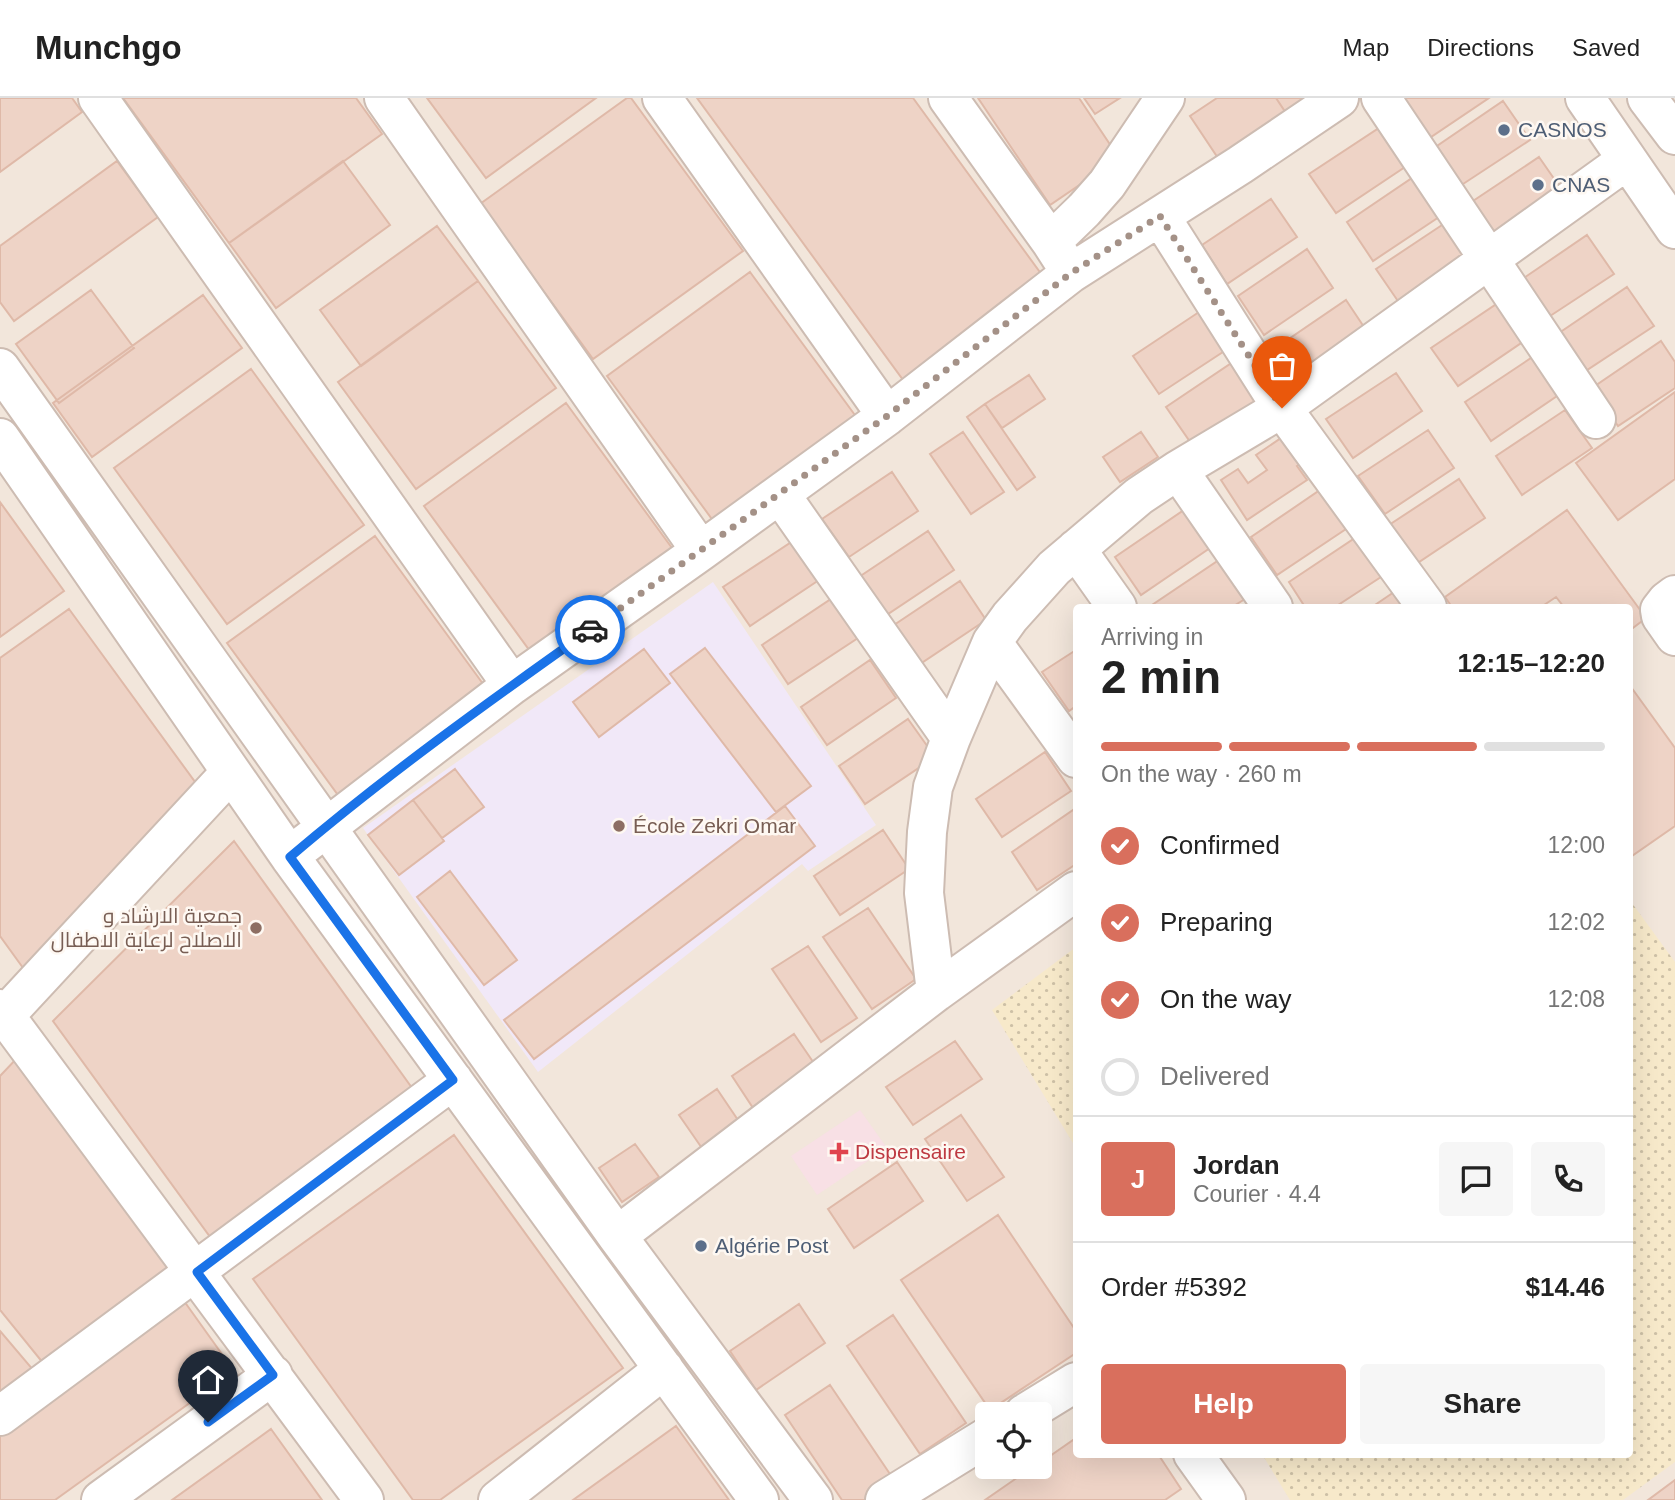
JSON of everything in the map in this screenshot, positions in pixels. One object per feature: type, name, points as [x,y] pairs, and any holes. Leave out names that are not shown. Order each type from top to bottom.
[{"type":"street","points":[[98,98],[512,685]]},
{"type":"street","points":[[384,98],[701,551]]},
{"type":"street","points":[[662,98],[887,416]]},
{"type":"street","points":[[948,98],[1061,257]]},
{"type":"street","points":[[290,857],[325,827],[512,685],[887,416],[1061,257],[1165,98]]},
{"type":"street","points":[[1061,257],[1160,216],[1339,98]]},
{"type":"street","points":[[1381,98],[1596,419]]},
{"type":"street","points":[[1585,98],[1675,229]]},
{"type":"street","points":[[1647,98],[1675,135]]},
{"type":"street","points":[[936,992],[924,893],[926,832],[933,787],[992,642],[1010,617],[1055,568],[1139,496],[1282,408],[1627,160]]},
{"type":"street","points":[[1160,216],[1282,408],[1425,604]]},
{"type":"street","points":[[0,368],[617,1236],[813,1500]]},
{"type":"street","points":[[0,439],[290,857],[759,1500]]},
{"type":"street","points":[[1178,470],[1271,604]]},
{"type":"street","points":[[780,494],[951,738]]},
{"type":"street","points":[[1076,549],[1115,604]]},
{"type":"street","points":[[1675,595],[1660,610],[1661,616],[1675,636]]},
{"type":"street","points":[[992,642],[1073,754]]},
{"type":"street","points":[[231,772],[2,1016],[197,1272],[364,1500]]},
{"type":"street","points":[[617,1236],[936,992],[1073,893]]},
{"type":"street","points":[[0,1416],[453,1080]]},
{"type":"street","points":[[498,1500],[664,1370]]},
{"type":"street","points":[[100,1500],[273,1375]]},
{"type":"street","points":[[1044,1402],[1073,1384]]},
{"type":"street","points":[[885,1500],[975,1444]]},
{"type":"street","points":[[1196,1458],[1226,1500]]},
{"type":"shaded area","points":[[0,98],[1675,98],[1675,1500],[0,1500]]},
{"type":"shaded area","name":"École Zekri Omar","points":[[713,582],[876,825],[808,871],[802,864],[538,1072],[363,828]]},
{"type":"shaded area","name":"Dispensaire","points":[[860,1110],[887,1148],[817,1195],[791,1156]]},
{"type":"sand","points":[[1633,904],[1675,962],[1675,1462],[1623,1500],[1290,1500],[1264,1458],[1633,1458]]},
{"type":"sand","points":[[1073,949],[1073,1143],[992,1010]]},
{"type":"building","points":[[0,98],[72,98],[82,112],[0,172]]},
{"type":"building","points":[[123,98],[356,98],[382,134],[229,243]]},
{"type":"building","points":[[427,98],[596,98],[486,178]]},
{"type":"building","points":[[627,98],[631,98],[743,251],[593,359],[480,204]]},
{"type":"building","points":[[697,98],[913,98],[1050,286],[909,388]]},
{"type":"building","points":[[978,98],[1079,98],[1119,158],[1050,205]]},
{"type":"building","points":[[1084,98],[1120,98],[1095,114]]},
{"type":"building","points":[[1217,98],[1276,98],[1292,122],[1224,167],[1190,116]]},
{"type":"building","points":[[1276,98],[1327,98],[1292,122]]},
{"type":"building","points":[[1489,98],[1428,139],[1402,100]]},
{"type":"building","points":[[1503,101],[1530,140],[1460,186],[1434,148]]},
{"type":"building","points":[[1379,128],[1405,167],[1336,213],[1309,174]]},
{"type":"building","points":[[1539,157],[1566,196],[1496,242],[1470,203]]},
{"type":"building","points":[[117,161],[158,217],[14,321],[0,302],[0,246]]},
{"type":"building","points":[[343,161],[390,225],[276,308],[229,243]]},
{"type":"building","points":[[1415,176],[1442,215],[1373,261],[1347,222]]},
{"type":"building","points":[[1271,199],[1297,237],[1227,284],[1202,245]]},
{"type":"building","points":[[1445,223],[1472,261],[1402,307],[1376,269]]},
{"type":"building","points":[[437,226],[478,281],[361,366],[320,310]]},
{"type":"building","points":[[1587,235],[1614,274],[1544,320],[1518,282]]},
{"type":"building","points":[[1307,249],[1333,288],[1264,335],[1238,296]]},
{"type":"building","points":[[750,272],[860,422],[717,526],[607,376]]},
{"type":"building","points":[[478,281],[556,388],[416,489],[338,382]]},
{"type":"building","points":[[1627,287],[1654,326],[1584,372],[1559,333]]},
{"type":"building","points":[[91,290],[134,348],[59,403],[16,344]]},
{"type":"building","points":[[203,295],[242,348],[92,457],[53,403]]},
{"type":"building","points":[[1346,300],[1372,339],[1303,386],[1277,347]]},
{"type":"building","points":[[1501,301],[1527,339],[1458,386],[1431,348]]},
{"type":"building","points":[[1202,310],[1229,348],[1159,394],[1133,356]]},
{"type":"building","points":[[1661,341],[1675,362],[1675,388],[1618,426],[1592,388]]},
{"type":"building","points":[[1534,356],[1560,394],[1491,441],[1465,402]]},
{"type":"building","points":[[1236,360],[1262,399],[1193,446],[1166,407]]},
{"type":"building","points":[[251,369],[364,525],[227,624],[114,468]]},
{"type":"building","points":[[1396,373],[1422,411],[1353,458],[1326,419]]},
{"type":"building","points":[[1029,375],[1045,399],[1002,428],[985,404]]},
{"type":"building","points":[[1675,392],[1675,479],[1618,520],[1576,463]]},
{"type":"building","points":[[566,403],[680,559],[538,662],[424,506]]},
{"type":"building","points":[[985,404],[1035,477],[1017,490],[967,417]]},
{"type":"building","points":[[1565,410],[1592,448],[1522,495],[1496,456]]},
{"type":"building","points":[[1428,430],[1454,468],[1385,514],[1358,476]]},
{"type":"building","points":[[963,432],[1004,492],[971,514],[930,454]]},
{"type":"building","points":[[1141,432],[1158,457],[1120,482],[1103,457]]},
{"type":"building","points":[[1287,434],[1305,461],[1297,466],[1307,480],[1247,520],[1221,480],[1238,469],[1248,483],[1267,470],[1256,455]]},
{"type":"building","points":[[892,472],[918,511],[849,557],[822,519]]},
{"type":"building","points":[[1459,479],[1485,518],[1416,564],[1389,525]]},
{"type":"building","points":[[1320,490],[1346,529],[1277,575],[1251,537]]},
{"type":"building","points":[[0,502],[64,591],[0,637]]},
{"type":"building","points":[[1184,510],[1210,548],[1141,595],[1115,557]]},
{"type":"building","points":[[1567,510],[1646,618],[1633,628],[1633,604],[1562,604],[1556,597],[1546,604],[1450,604],[1445,597]]},
{"type":"building","points":[[928,531],[954,570],[885,616],[859,577]]},
{"type":"building","points":[[375,536],[486,688],[338,795],[227,643]]},
{"type":"building","points":[[1358,536],[1384,575],[1340,604],[1303,604],[1289,582]]},
{"type":"building","points":[[793,541],[819,580],[750,626],[723,587]]},
{"type":"building","points":[[1219,560],[1245,599],[1237,604],[1153,604]]},
{"type":"building","points":[[960,581],[986,620],[917,666],[891,627]]},
{"type":"building","points":[[1394,592],[1403,604],[1376,604]]},
{"type":"building","points":[[831,599],[858,638],[788,684],[762,645]]},
{"type":"building","points":[[69,609],[198,786],[26,972],[0,936],[0,658]]},
{"type":"building","points":[[705,648],[811,786],[776,812],[670,674]]},
{"type":"building","points":[[644,649],[670,683],[599,737],[573,702]]},
{"type":"building","points":[[1073,652],[1073,708],[1069,711],[1042,672]]},
{"type":"building","points":[[870,660],[896,698],[827,745],[801,707]]},
{"type":"building","points":[[1633,690],[1675,748],[1675,826],[1633,855]]},
{"type":"building","points":[[908,719],[935,757],[865,804],[839,766]]},
{"type":"building","points":[[1045,752],[1071,791],[1002,837],[976,799]]},
{"type":"building","points":[[455,769],[484,807],[442,838],[413,800]]},
{"type":"building","points":[[413,800],[444,841],[399,875],[368,835]]},
{"type":"building","points":[[785,806],[815,846],[534,1059],[504,1020]]},
{"type":"building","points":[[1073,810],[1073,866],[1037,890],[1012,852]]},
{"type":"building","points":[[883,830],[909,869],[840,915],[814,876]]},
{"type":"building","points":[[234,841],[420,1099],[216,1245],[53,1021]]},
{"type":"building","points":[[450,871],[517,960],[484,985],[417,897]]},
{"type":"building","points":[[868,908],[916,979],[872,1009],[823,937]]},
{"type":"building","points":[[808,946],[857,1018],[821,1042],[772,969]]},
{"type":"building","points":[[794,1034],[822,1075],[759,1117],[732,1076]]},
{"type":"building","points":[[955,1041],[982,1079],[913,1125],[886,1087]]},
{"type":"building","points":[[18,1057],[176,1279],[52,1374],[0,1310],[0,1076]]},
{"type":"building","points":[[717,1089],[744,1129],[706,1154],[679,1115]]},
{"type":"building","points":[[961,1115],[1004,1177],[967,1201],[925,1139]]},
{"type":"building","points":[[454,1135],[623,1368],[440,1500],[413,1500],[253,1279]]},
{"type":"building","points":[[635,1144],[659,1177],[622,1202],[599,1168]]},
{"type":"building","points":[[897,1162],[923,1201],[854,1248],[828,1209]]},
{"type":"building","points":[[998,1215],[1073,1327],[1073,1355],[1002,1402],[985,1402],[901,1280]]},
{"type":"building","points":[[184,1301],[234,1371],[55,1500],[0,1500],[0,1433]]},
{"type":"building","points":[[799,1304],[825,1343],[756,1390],[730,1351]]},
{"type":"building","points":[[893,1315],[966,1423],[920,1454],[847,1346]]},
{"type":"building","points":[[0,1331],[40,1378],[0,1408]]},
{"type":"building","points":[[830,1385],[898,1486],[877,1500],[842,1500],[785,1415]]},
{"type":"building","points":[[676,1426],[729,1500],[573,1500]]},
{"type":"building","points":[[271,1429],[322,1500],[172,1500]]},
{"type":"building","points":[[1073,1440],[1073,1458],[1161,1458],[1181,1489],[1165,1500],[985,1500],[1015,1479],[1052,1479],[1052,1455]]},
{"type":"building","points":[[1675,1480],[1675,1500],[1648,1500]]},
{"type":"way so far","points":[[590,630],[887,416],[1071,273],[1160,216],[1282,408]]},
{"type":"place","name":"CASNOS","points":[[1504,130]]},
{"type":"place","name":"CNAS","points":[[1538,185]]},
{"type":"place","name":"École Zekri Omar","points":[[619,826]]},
{"type":"place","name":"جمعية الارشاد و الاصلاح لرعاية الاطفال","points":[[256,928]]},
{"type":"place","name":"Dispensaire","points":[[839,1152]]},
{"type":"place","name":"Algérie Post","points":[[701,1246]]},
{"type":"route","points":[[208,1422],[273,1375],[197,1272],[453,1080],[290,857],[325,827],[512,685],[590,630]]}]
